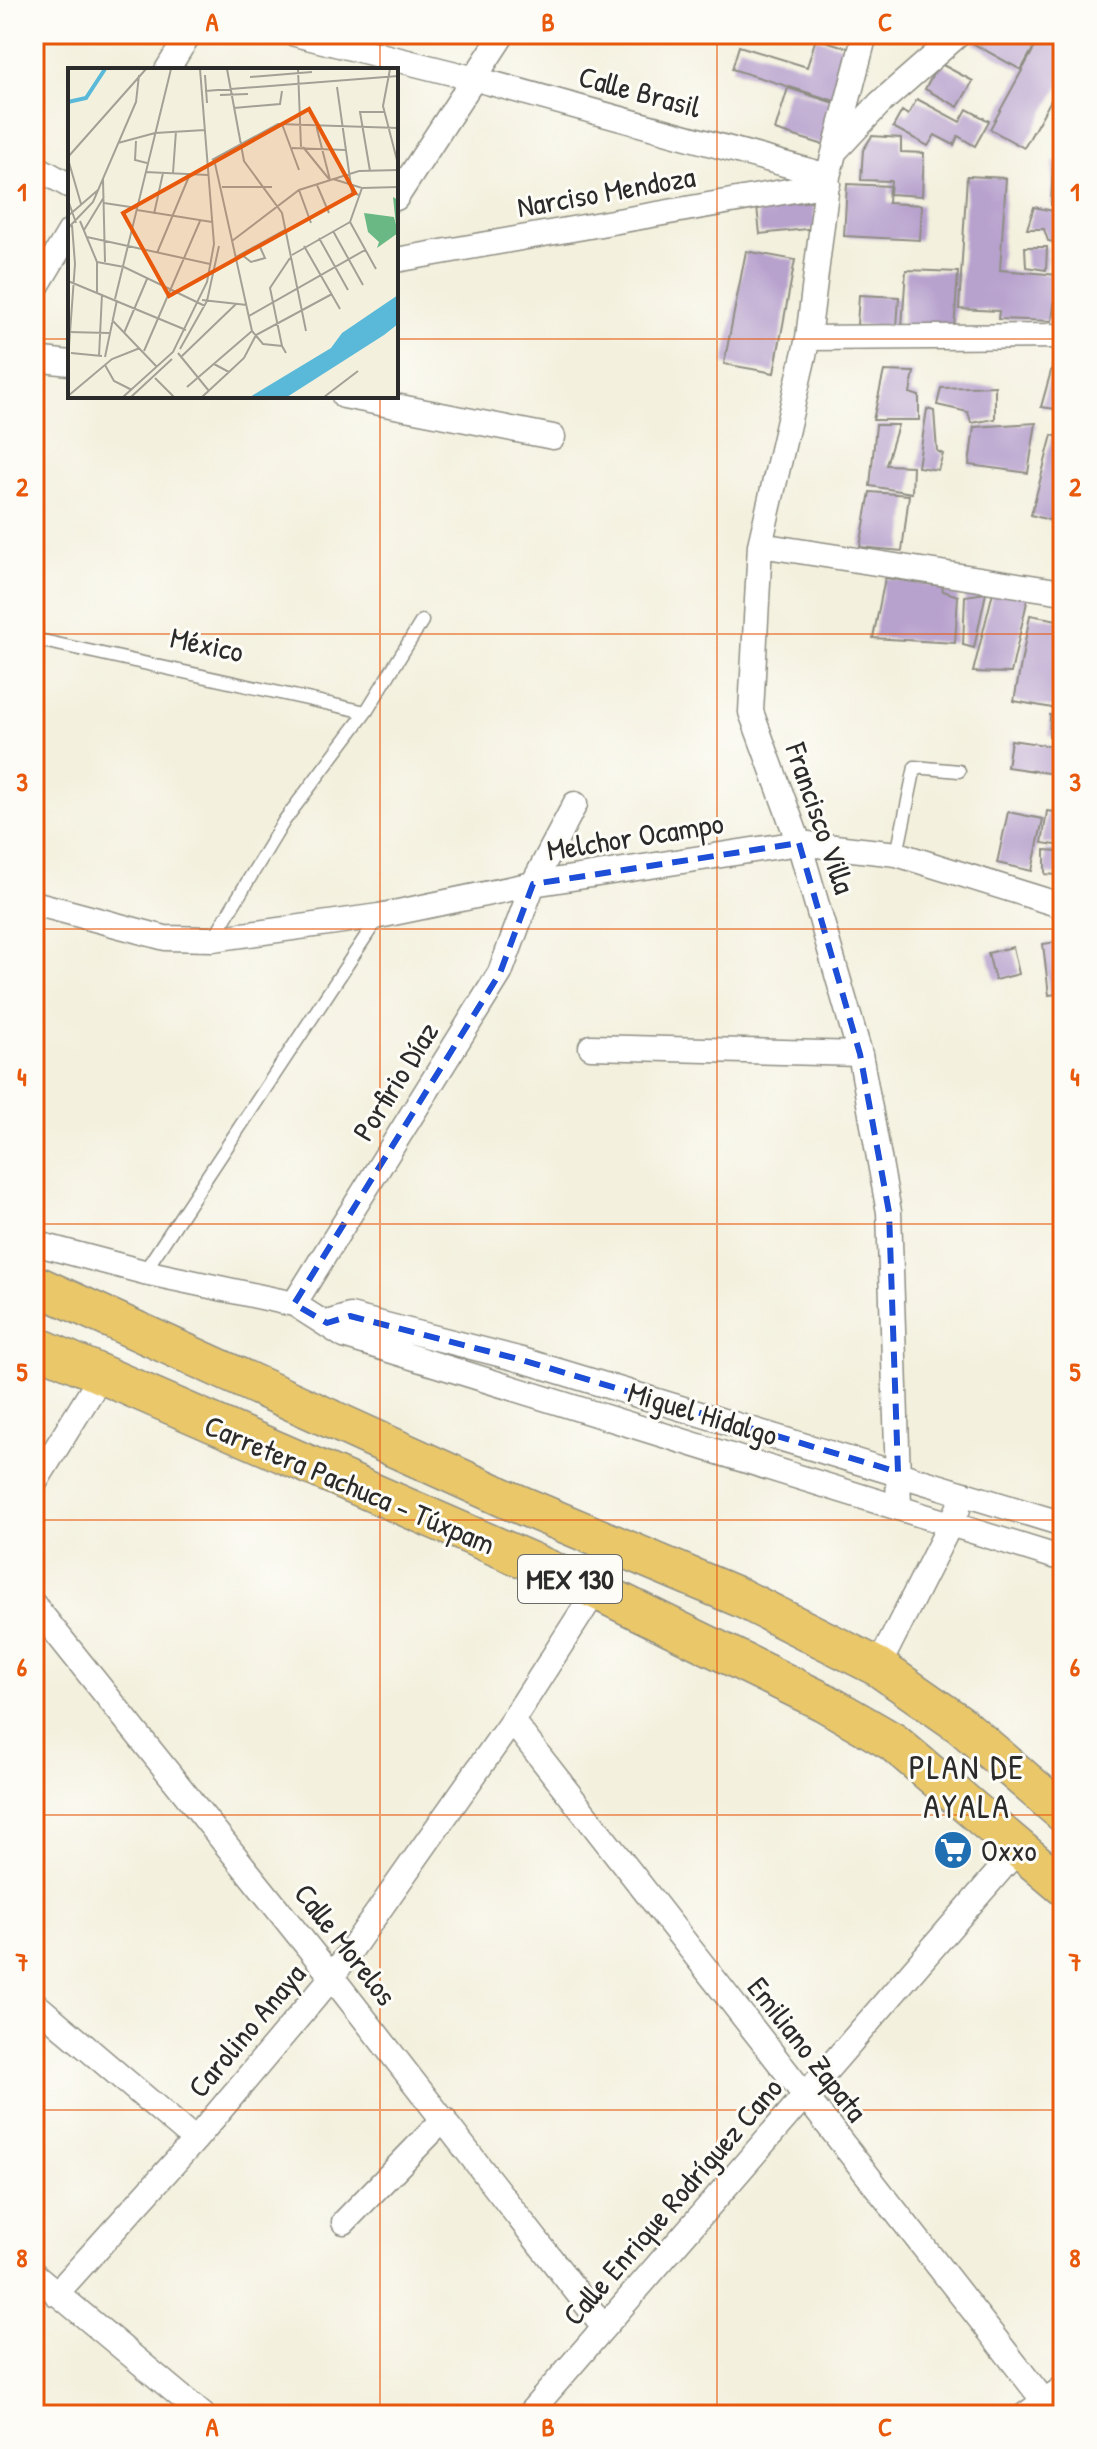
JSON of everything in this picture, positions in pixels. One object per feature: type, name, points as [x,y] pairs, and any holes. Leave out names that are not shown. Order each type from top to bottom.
[{"type":"main road","name":"Carretera Pachuca - Túxpam","points":[[34,1284],[509,1500],[741,1598],[878,1667],[961,1725],[1063,1813]]},
{"type":"main road","name":"Carretera Pachuca - Túxpam","points":[[34,1345],[596,1590],[824,1702],[893,1742],[1063,1886]]},
{"type":"street","points":[[168,68],[189,34]]},
{"type":"street","name":"Calle Brasil","points":[[295,34],[476,79],[828,180]]},
{"type":"street","points":[[398,195],[503,34]]},
{"type":"street","name":"Francisco Villa","points":[[865,34],[828,180],[808,338],[760,545],[751,712],[799,843],[860,1054],[889,1212],[899,1506]]},
{"type":"street","name":"Francisco Villa","points":[[835,150],[880,103],[959,34]]},
{"type":"street","points":[[34,166],[68,185]]},
{"type":"street","name":"Narciso Mendoza","points":[[398,260],[828,180]]},
{"type":"street","points":[[34,291],[68,234]]},
{"type":"street","points":[[808,338],[1063,336]]},
{"type":"street","points":[[34,359],[68,363]]},
{"type":"street","points":[[354,398],[553,437]]},
{"type":"street","points":[[760,545],[1063,592]]},
{"type":"street","name":"Porfirio Díaz","points":[[294,1304],[500,973],[533,884],[575,804]]},
{"type":"street","name":"Melchor Ocampo","points":[[34,903],[165,938],[213,939],[379,916],[533,884],[799,843],[897,854],[1063,906]]},
{"type":"street","points":[[591,1047],[860,1054]]},
{"type":"street","name":"Miguel Hidalgo","points":[[34,1243],[144,1272],[294,1304],[344,1336],[1063,1559]]},
{"type":"street","name":"Miguel Hidalgo","points":[[327,1323],[350,1316],[557,1371],[1063,1524]]},
{"type":"street","points":[[548,1399],[557,1371]]},
{"type":"street","points":[[34,1484],[101,1376]]},
{"type":"street","points":[[878,1667],[953,1524],[963,1493]]},
{"type":"street","name":"Carolino Anaya","points":[[41,2285],[195,2140],[332,1977],[512,1721],[596,1590]]},
{"type":"street","name":"Calle Morelos","points":[[34,1605],[332,1977],[604,2327]]},
{"type":"street","name":"Emiliano Zapata","points":[[512,1721],[1047,2405]]},
{"type":"street","name":"Calle Enrique Rodríguez Cano","points":[[528,2415],[1020,1847]]},
{"type":"street","points":[[34,2003],[195,2140]]},
{"type":"street","points":[[344,2222],[444,2119]]},
{"type":"street","points":[[41,2285],[203,2415]]},
{"type":"lane","points":[[213,939],[284,821],[366,712],[422,621]]},
{"type":"lane","name":"México","points":[[34,639],[366,712]]},
{"type":"lane","points":[[897,854],[915,767],[959,771]]},
{"type":"lane","points":[[144,1272],[379,916]]},
{"type":"highlighted area","points":[[799,843],[860,1054],[889,1212],[898,1472],[522,1360],[350,1316],[327,1323],[294,1304],[500,973],[533,884]]},
{"type":"building","points":[[979,34],[1041,34],[1021,70],[974,44]]},
{"type":"building","points":[[1042,34],[1063,41],[1063,79],[1024,148],[990,129]]},
{"type":"building","points":[[816,38],[854,50],[838,102],[732,69],[739,46],[807,67]]},
{"type":"building","points":[[939,63],[973,81],[958,107],[925,89]]},
{"type":"building","points":[[788,88],[837,104],[824,145],[775,130]]},
{"type":"building","points":[[917,99],[960,122],[967,109],[989,121],[975,146],[958,136],[954,145],[935,135],[928,146],[893,127],[902,111],[908,115]]},
{"type":"building","points":[[872,136],[901,138],[901,152],[924,153],[922,196],[890,194],[891,181],[861,180],[863,150]]},
{"type":"building","points":[[1063,160],[1063,205],[1051,205],[1053,161]]},
{"type":"building","points":[[967,176],[1006,178],[1000,270],[1058,275],[1052,321],[998,319],[999,311],[959,309]]},
{"type":"building","points":[[847,184],[889,186],[888,203],[922,205],[920,240],[844,236]]},
{"type":"building","points":[[813,201],[816,228],[760,234],[757,207]]},
{"type":"building","points":[[1034,207],[1063,213],[1063,244],[1048,241],[1044,229],[1027,229]]},
{"type":"building","points":[[1025,247],[1047,247],[1046,270],[1026,267]]},
{"type":"building","points":[[746,251],[795,260],[774,373],[724,364]]},
{"type":"building","points":[[906,270],[958,272],[954,330],[902,327]]},
{"type":"building","points":[[859,295],[899,297],[897,328],[857,325]]},
{"type":"building","points":[[1053,364],[1063,365],[1063,410],[1041,407]]},
{"type":"building","points":[[884,371],[914,372],[910,393],[919,396],[919,420],[873,420]]},
{"type":"building","points":[[995,386],[995,419],[971,423],[968,412],[937,405],[941,388]]},
{"type":"building","points":[[927,409],[934,411],[937,451],[943,454],[938,470],[918,467]]},
{"type":"building","points":[[1036,423],[1028,473],[969,465],[974,427]]},
{"type":"building","points":[[876,425],[898,425],[886,465],[913,466],[912,493],[870,486]]},
{"type":"building","points":[[1052,435],[1063,438],[1063,524],[1031,515]]},
{"type":"building","points":[[870,492],[909,495],[902,551],[860,547]]},
{"type":"building","points":[[885,578],[942,586],[943,591],[958,596],[955,643],[873,638]]},
{"type":"building","points":[[994,588],[1029,593],[1011,673],[973,672]]},
{"type":"building","points":[[986,593],[974,648],[963,645],[965,596]]},
{"type":"building","points":[[1030,615],[1063,621],[1063,710],[1014,701]]},
{"type":"building","points":[[1050,715],[1063,715],[1063,737],[1049,736]]},
{"type":"building","points":[[1011,740],[1059,747],[1055,774],[1007,767]]},
{"type":"building","points":[[1047,811],[1063,813],[1063,846],[1042,843]]},
{"type":"building","points":[[1008,812],[1043,819],[1032,871],[997,863]]},
{"type":"building","points":[[1045,850],[1058,851],[1057,875],[1045,874]]},
{"type":"building","points":[[1063,941],[1063,993],[1049,995],[1043,944]]},
{"type":"building","points":[[1013,947],[1019,974],[995,980],[988,953]]},
{"type":"place","name":"Oxxo","points":[[953,1850]]},
{"type":"district","name":"PLAN DE AYALA","points":[[967,1786]]}]
